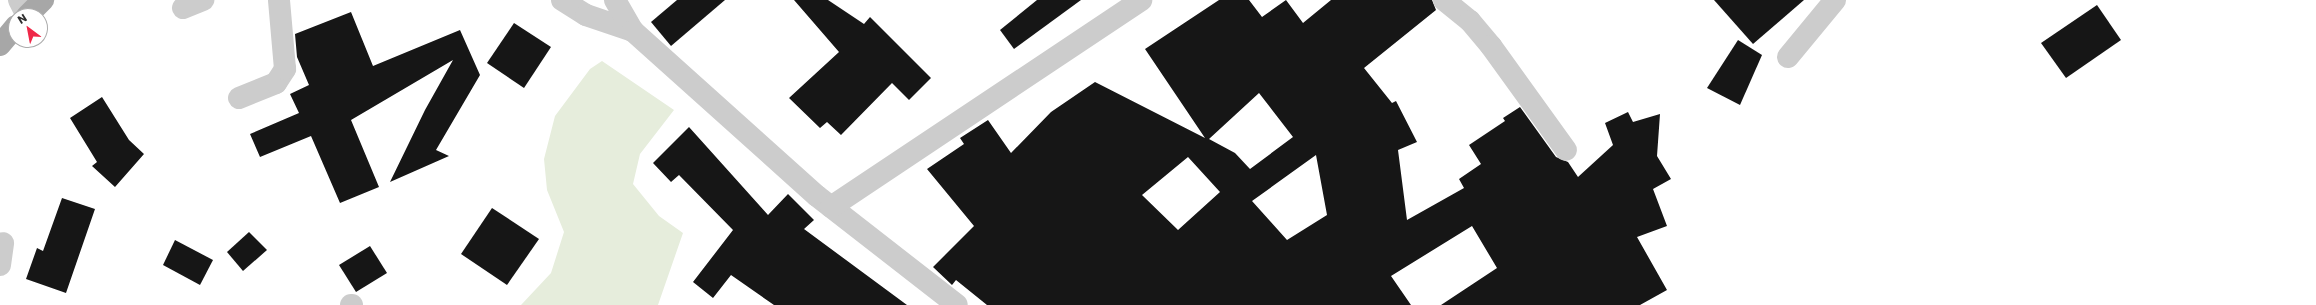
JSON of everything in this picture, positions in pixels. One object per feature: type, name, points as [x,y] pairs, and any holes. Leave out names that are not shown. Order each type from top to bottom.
[{"type":"main road","points":[[35,8],[43,0]]},
{"type":"main road","points":[[0,45],[8,36]]},
{"type":"street","points":[[183,8],[203,0]]},
{"type":"street","points":[[239,98],[276,83],[285,69],[279,0]]},
{"type":"street","points":[[562,0],[586,15],[633,31]]},
{"type":"street","points":[[616,0],[633,31],[831,207],[957,305]]},
{"type":"street","points":[[831,207],[1141,0]]},
{"type":"street","points":[[1444,0],[1470,21],[1491,46],[1566,150]]},
{"type":"street","points":[[1788,57],[1835,0]]},
{"type":"street","points":[[0,266],[3,243]]},
{"type":"green space","points":[[602,61],[674,110],[640,154],[633,184],[659,216],[683,233],[658,305],[521,305],[551,273],[564,232],[547,190],[544,159],[555,116],[590,69]]},
{"type":"building","points":[[677,0],[725,0],[671,46],[651,22]]},
{"type":"building","points":[[794,0],[828,0],[864,24],[870,17],[931,78],[909,100],[892,83],[841,135],[827,122],[820,128],[789,98],[839,52]]},
{"type":"building","points":[[1037,0],[1081,0],[1014,49],[1000,30]]},
{"type":"building","points":[[1219,0],[1249,0],[1262,17],[1286,0],[1303,23],[1331,0],[1432,0],[1436,10],[1364,68],[1392,103],[1396,101],[1417,142],[1398,150],[1407,220],[1464,188],[1459,179],[1481,164],[1469,145],[1505,121],[1503,118],[1520,107],[1556,157],[1568,162],[1578,177],[1613,145],[1605,123],[1628,112],[1633,122],[1660,114],[1657,156],[1671,179],[1653,189],[1667,226],[1637,237],[1667,290],[1640,305],[1441,305],[1497,268],[1472,226],[1391,276],[1411,305],[987,305],[956,280],[952,285],[933,267],[974,226],[927,169],[964,144],[960,138],[988,120],[1011,153],[1051,112],[1095,82],[1205,138],[1145,49]],"holes":[[[1259,93],[1293,137],[1250,169],[1235,153],[1209,139]],[[1316,155],[1327,215],[1287,240],[1252,201]],[[1188,157],[1220,192],[1178,230],[1142,195]]]},
{"type":"building","points":[[1714,0],[1804,0],[1753,44]]},
{"type":"building","points":[[2097,5],[2121,40],[2066,78],[2041,43]]},
{"type":"building","points":[[351,12],[373,66],[460,30],[480,75],[436,150],[449,156],[390,182],[425,110],[453,60],[351,120],[379,187],[340,203],[311,136],[260,157],[250,134],[299,113],[290,94],[309,85],[297,57],[295,34]]},
{"type":"building","points":[[514,23],[551,47],[524,88],[487,63]]},
{"type":"building","points":[[1738,40],[1762,55],[1740,105],[1707,88]]},
{"type":"building","points":[[102,97],[129,140],[144,154],[115,187],[92,166],[97,162],[70,118]]},
{"type":"building","points":[[689,127],[768,215],[788,194],[814,220],[804,229],[907,305],[774,305],[731,275],[713,298],[693,282],[733,230],[679,175],[671,182],[653,163]]},
{"type":"building","points":[[62,198],[95,209],[66,293],[26,279],[37,248],[43,251]]},
{"type":"building","points":[[492,208],[539,239],[507,285],[461,254]]},
{"type":"building","points":[[249,232],[267,250],[243,271],[227,252]]},
{"type":"building","points":[[175,240],[213,260],[200,285],[163,265]]},
{"type":"building","points":[[370,246],[387,273],[356,292],[339,265]]}]
